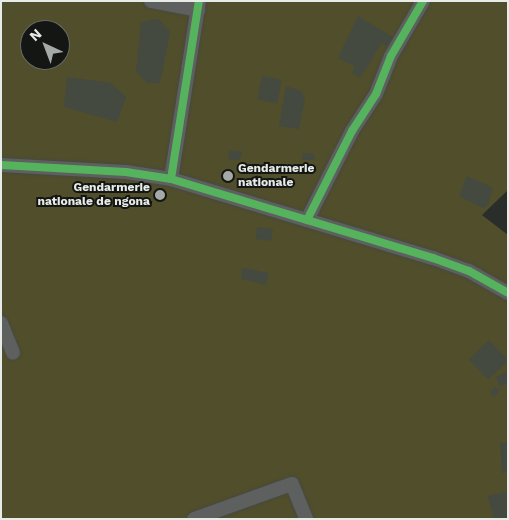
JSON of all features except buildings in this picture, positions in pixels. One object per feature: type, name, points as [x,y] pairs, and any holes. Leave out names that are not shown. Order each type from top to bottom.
[{"type":"street","points":[[151,1],[198,6],[171,179]]},
{"type":"street","points":[[308,220],[352,131],[376,94],[391,56],[423,1]]},
{"type":"street","points":[[1,165],[126,172],[171,179],[469,271],[508,293]]},
{"type":"street","points":[[1,323],[13,354]]},
{"type":"street","points":[[194,519],[292,484],[306,519]]},
{"type":"shaded area","points":[[1,1],[508,1],[508,190],[482,215],[508,235],[508,519],[1,519]]},
{"type":"cycle path","points":[[171,179],[199,1]]},
{"type":"cycle path","points":[[307,220],[352,131],[376,94],[391,56],[423,1]]},
{"type":"cycle path","points":[[1,165],[126,172],[171,179],[433,258],[469,271],[508,293]]},
{"type":"place","name":"Gendarmerie nationale","points":[[228,176]]},
{"type":"place","name":"Gendarmerie nationale de ngona","points":[[160,195]]}]
